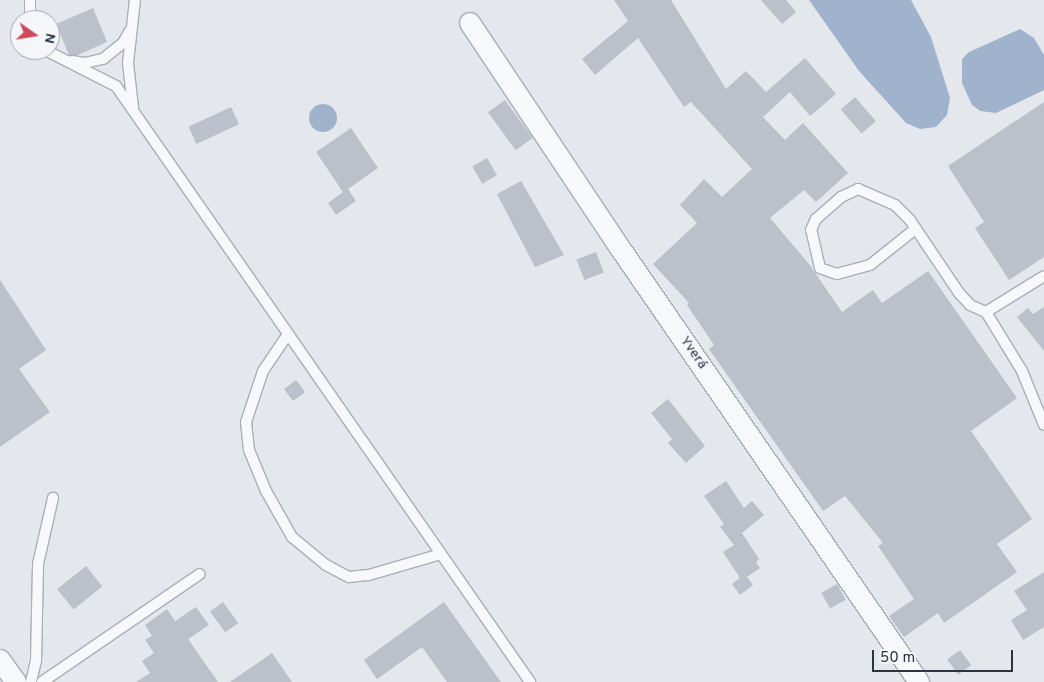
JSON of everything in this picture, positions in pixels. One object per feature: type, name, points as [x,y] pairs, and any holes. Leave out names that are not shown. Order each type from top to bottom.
[{"type":"street","name":"Yverá","points":[[470,23],[618,245],[919,682]]},
{"type":"street","points":[[0,660],[16,682]]},
{"type":"lane","points":[[133,110],[128,62],[135,0]]},
{"type":"lane","points":[[60,56],[74,62],[103,58],[123,43],[133,24]]},
{"type":"lane","points":[[60,57],[116,86],[530,682]]},
{"type":"lane","points":[[914,230],[870,264],[837,274],[820,268],[811,230],[816,219],[840,197],[858,189],[895,205],[910,220],[914,230],[959,293],[970,304],[986,312],[1022,371],[1044,425]]},
{"type":"lane","points":[[986,312],[1041,279]]},
{"type":"lane","points":[[288,334],[263,371],[246,422],[249,450],[266,491],[292,536],[326,565],[349,577],[369,575],[441,554]]},
{"type":"lane","points":[[30,682],[36,661],[38,564],[53,498]]},
{"type":"lane","points":[[42,682],[200,574]]},
{"type":"water","points":[[809,0],[911,0],[931,37],[950,98],[947,115],[936,127],[920,129],[906,123],[859,71]]},
{"type":"water","points":[[1020,29],[1034,38],[1044,55],[1044,90],[996,113],[980,111],[972,105],[962,83],[962,59],[969,52]]},
{"type":"water","points":[[323,104],[333,108],[337,118],[333,128],[323,132],[313,128],[309,118],[313,108]]},
{"type":"building","points":[[614,0],[671,0],[726,89],[746,71],[766,92],[805,58],[836,94],[810,116],[790,92],[763,117],[785,140],[803,123],[848,173],[816,202],[804,190],[770,218],[809,264],[842,312],[873,290],[882,303],[928,271],[1017,398],[971,431],[1032,519],[997,544],[1017,572],[944,623],[938,613],[904,637],[889,616],[914,599],[878,546],[883,543],[845,496],[823,511],[709,349],[714,345],[687,305],[689,303],[653,264],[697,223],[680,205],[704,179],[722,197],[752,169],[691,102],[684,107],[638,38],[595,75],[582,59],[628,21]]},
{"type":"building","points":[[761,0],[786,0],[796,12],[782,24]]},
{"type":"building","points":[[93,8],[107,42],[78,55],[69,55],[60,34],[60,22]]},
{"type":"building","points":[[855,97],[876,121],[862,134],[841,109]]},
{"type":"building","points":[[505,100],[533,138],[516,150],[488,112]]},
{"type":"building","points":[[1044,102],[1044,257],[1009,280],[975,228],[984,222],[948,166]]},
{"type":"building","points":[[231,107],[239,124],[196,144],[188,127]]},
{"type":"building","points":[[351,128],[378,168],[348,189],[356,201],[336,215],[328,203],[343,192],[316,152]]},
{"type":"building","points":[[487,158],[497,175],[482,184],[472,166]]},
{"type":"building","points":[[521,181],[564,255],[535,267],[497,194]]},
{"type":"building","points":[[596,252],[604,273],[584,280],[576,260]]},
{"type":"building","points":[[0,280],[46,350],[19,369],[50,412],[0,447]]},
{"type":"building","points":[[1044,307],[1044,351],[1017,317],[1028,308],[1033,314]]},
{"type":"building","points":[[296,380],[305,392],[293,401],[284,389]]},
{"type":"building","points":[[668,399],[705,446],[686,463],[668,443],[672,439],[651,413]]},
{"type":"building","points":[[726,481],[744,508],[752,501],[764,515],[742,533],[759,559],[756,562],[760,568],[747,577],[753,585],[740,595],[732,584],[740,578],[723,552],[734,545],[720,527],[724,524],[704,496]]},
{"type":"building","points":[[86,566],[102,586],[74,609],[57,589]]},
{"type":"building","points":[[1044,572],[1044,627],[1023,640],[1011,620],[1027,610],[1014,591]]},
{"type":"building","points":[[837,584],[846,600],[830,608],[821,593]]},
{"type":"building","points":[[223,602],[238,623],[225,632],[210,611]]},
{"type":"building","points":[[444,602],[501,682],[447,682],[422,647],[377,679],[364,660]]},
{"type":"building","points":[[196,607],[209,625],[188,639],[218,682],[136,682],[150,673],[142,661],[154,653],[145,640],[152,636],[145,625],[167,609],[175,621]]},
{"type":"building","points":[[960,650],[971,665],[958,675],[947,659]]},
{"type":"building","points":[[272,653],[292,682],[230,682]]}]
